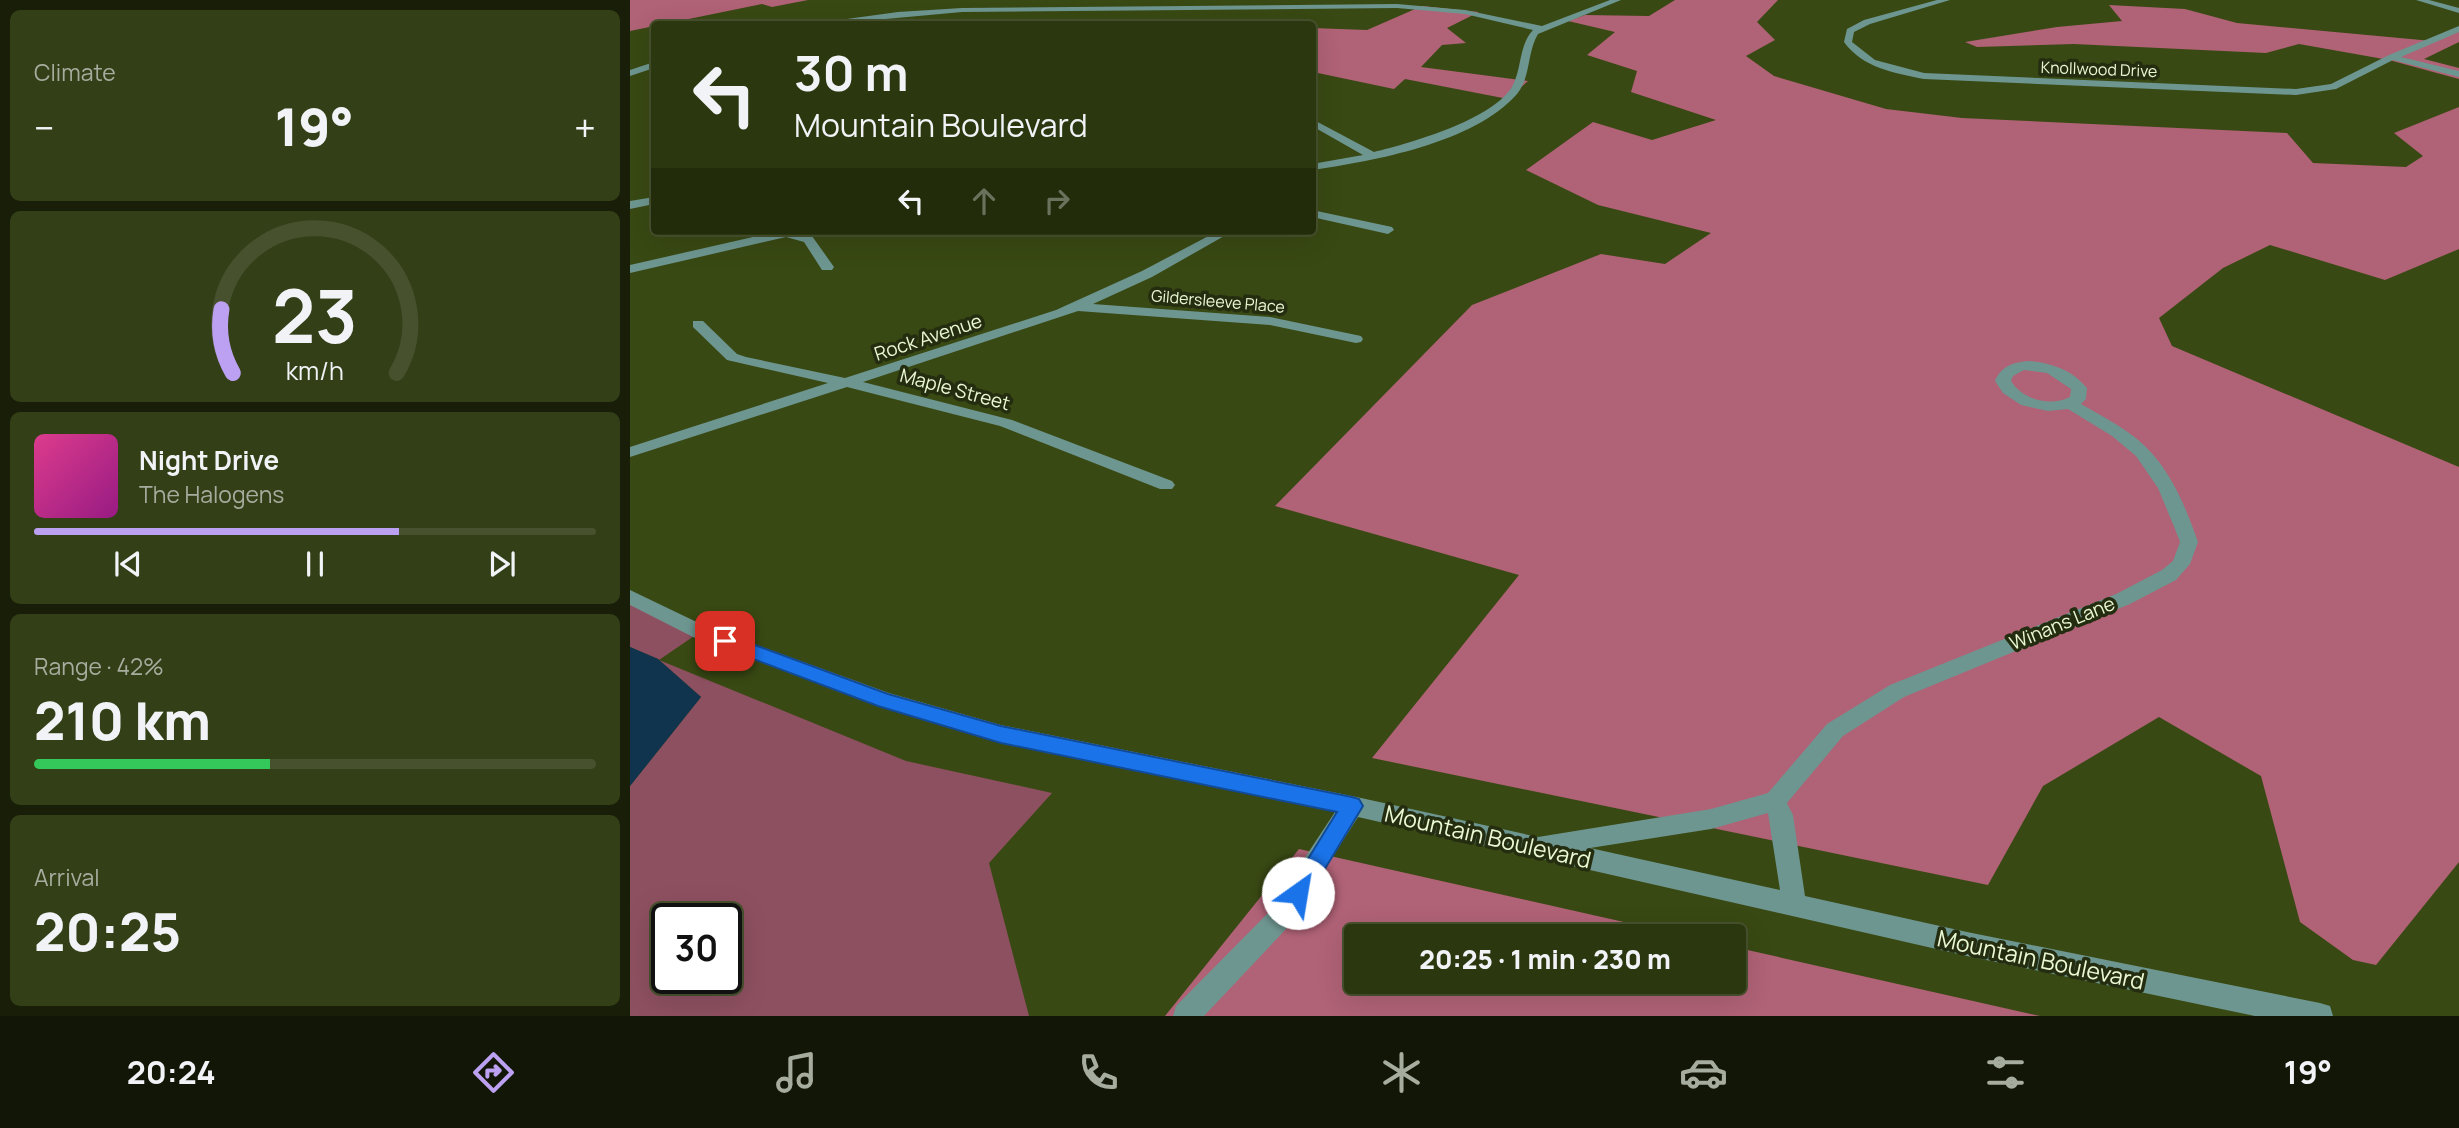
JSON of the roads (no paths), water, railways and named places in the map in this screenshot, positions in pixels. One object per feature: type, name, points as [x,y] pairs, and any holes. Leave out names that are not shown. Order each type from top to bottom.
[{"type":"street","points":[[984,21],[1012,0]]},
{"type":"street","points":[[1316,166],[1445,134],[1505,100],[1520,82],[1532,35],[1617,0]]},
{"type":"street","name":"Knollwood Drive","points":[[1946,0],[1855,27],[1848,34],[1848,42],[1853,50],[1865,58],[1903,72],[1924,76],[2307,92],[2333,87],[2392,57],[2459,29]]},
{"type":"street","points":[[2420,0],[2459,11]]},
{"type":"street","points":[[839,21],[898,14],[997,9],[1397,6],[1465,12],[1542,29]]},
{"type":"street","points":[[2392,57],[2459,74]]},
{"type":"street","points":[[630,73],[651,66]]},
{"type":"street","points":[[1316,124],[1370,154]]},
{"type":"street","points":[[630,205],[651,202]]},
{"type":"street","points":[[1316,215],[1388,230]]},
{"type":"street","points":[[630,269],[777,235]]},
{"type":"street","points":[[793,235],[808,239],[827,267]]},
{"type":"street","name":"Rock Avenue","points":[[630,452],[849,383],[1076,306],[1147,274],[1220,235]]},
{"type":"street","name":"Gildersleeve Place","points":[[1076,306],[1270,320],[1356,339]]},
{"type":"street","name":"Maple Street","points":[[698,324],[732,357],[742,361],[849,383],[1006,423],[1166,485]]},
{"type":"street","name":"Winans Lane","points":[[1775,801],[1835,730],[1897,691],[2123,599],[2169,575],[2181,564],[2189,542],[2176,504],[2146,457],[2115,431],[2071,404]]},
{"type":"street","name":"Mountain Boulevard","points":[[630,597],[700,632],[885,700],[1001,734],[1352,806],[1967,944],[2320,1016]]},
{"type":"street","points":[[1535,847],[1711,819],[1775,801],[1781,815],[1794,905]]},
{"type":"street","points":[[1186,1016],[1278,920],[1352,806]]},
{"type":"water","points":[[630,647],[658,659],[701,697],[630,786]]}]
